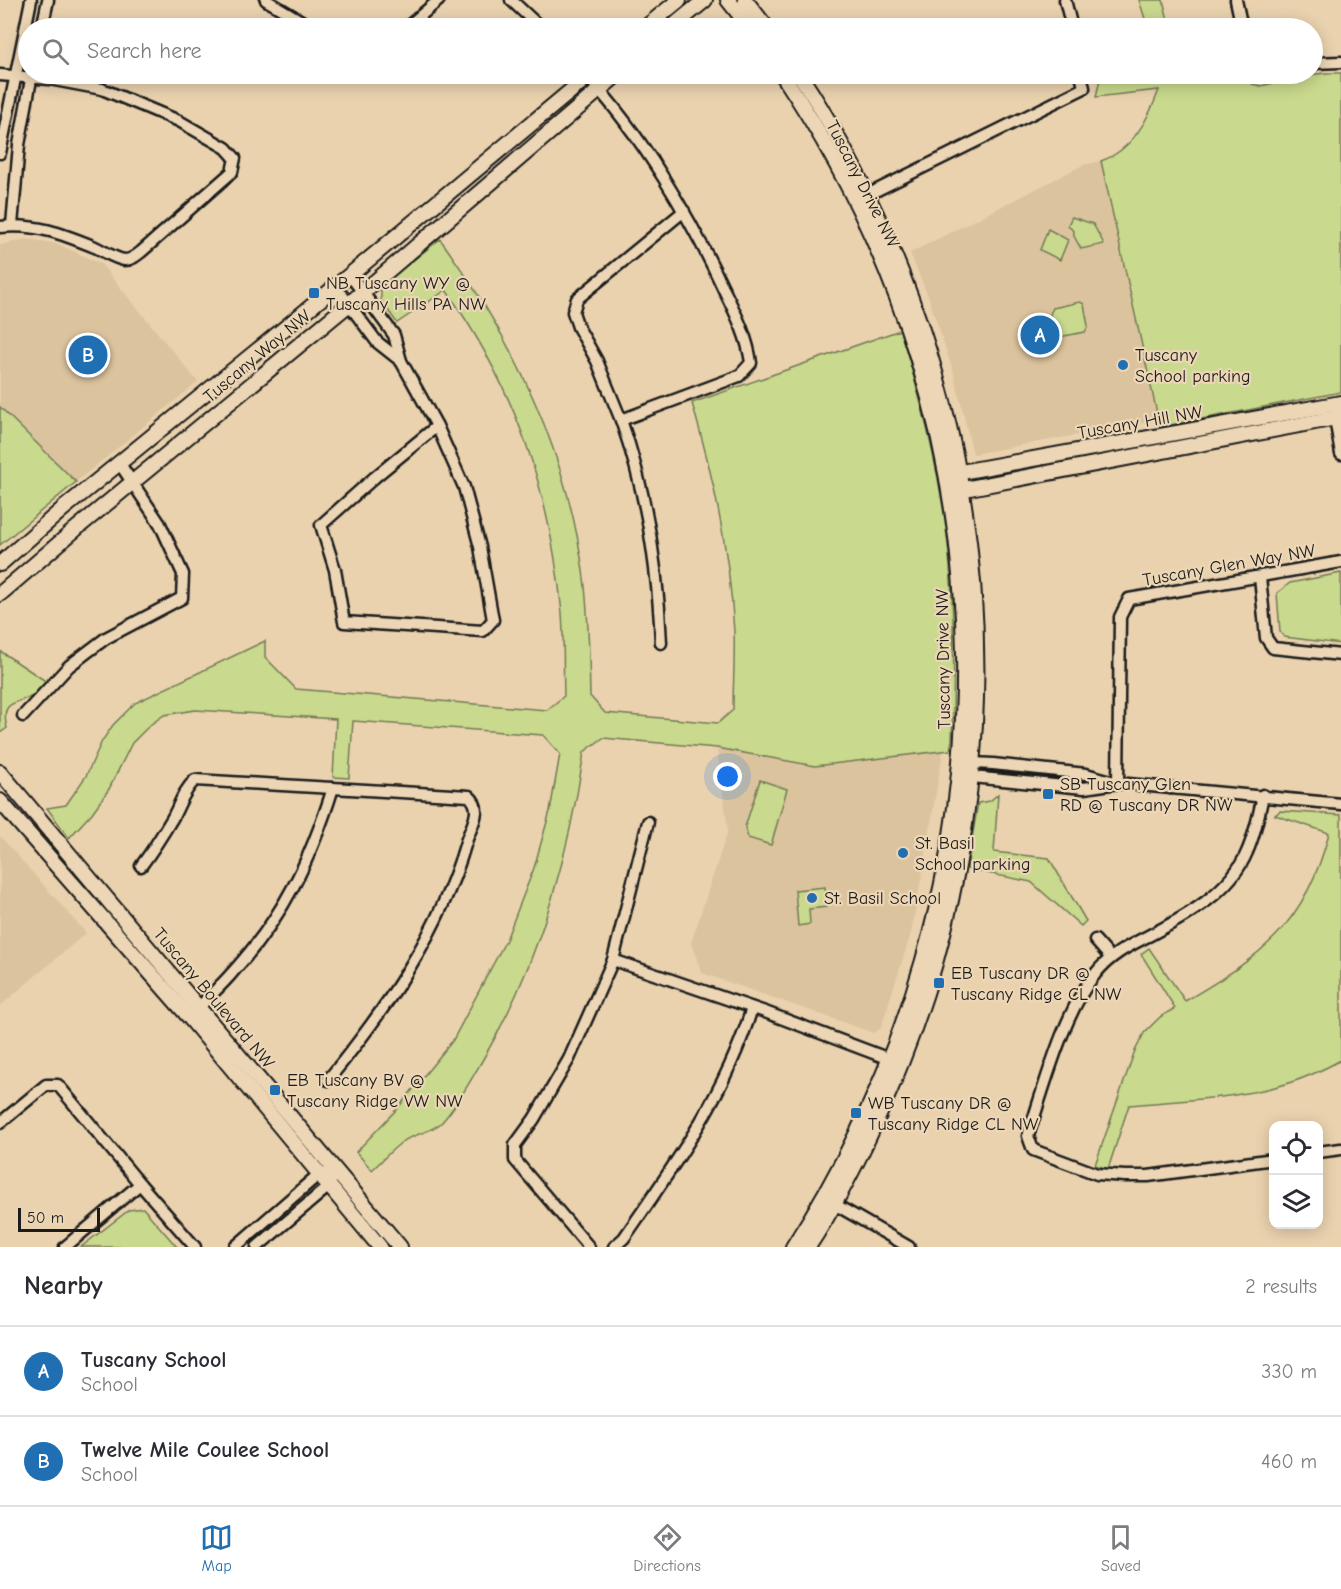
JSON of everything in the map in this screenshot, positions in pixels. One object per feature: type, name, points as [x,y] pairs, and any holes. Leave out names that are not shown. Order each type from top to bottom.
[{"type":"street","points":[[27,18],[31,0]]},
{"type":"street","points":[[44,18],[48,0]]},
{"type":"street","points":[[266,0],[296,18]]},
{"type":"street","points":[[418,18],[439,0]]},
{"type":"street","points":[[511,0],[530,18]]},
{"type":"street","points":[[657,18],[679,0]]},
{"type":"street","points":[[683,18],[705,0]]},
{"type":"street","points":[[728,0],[742,18]]},
{"type":"street","points":[[745,0],[759,18]]},
{"type":"street","points":[[1065,0],[1070,18]]},
{"type":"street","points":[[1236,0],[1240,18]]},
{"type":"street","points":[[0,153],[18,58]]},
{"type":"street","points":[[1323,63],[1341,62]]},
{"type":"street","points":[[0,75],[18,76]]},
{"type":"street","points":[[12,225],[19,146],[30,84]]},
{"type":"street","points":[[0,226],[42,228],[57,232],[121,260],[129,260],[232,172],[235,158],[226,148],[179,121],[102,89],[77,84]]},
{"type":"street","name":"Tuscany Way NW","points":[[0,564],[64,508],[350,275],[576,84]]},
{"type":"street","points":[[595,84],[649,157],[684,211],[713,264],[737,318],[750,351],[752,363],[739,376],[621,420]]},
{"type":"street","name":"Tuscany Way NW","points":[[0,594],[349,304],[605,84]]},
{"type":"street","name":"Tuscany Drive NW","points":[[788,84],[862,198]]},
{"type":"street","name":"Tuscany Drive NW","points":[[805,84],[838,138],[862,198],[915,352],[952,474],[962,489],[970,546],[975,617],[976,694],[968,769],[965,829],[950,906],[931,979],[896,1062],[873,1128],[829,1201],[808,1247]]},
{"type":"street","points":[[862,198],[1084,88],[1083,84]]},
{"type":"street","points":[[661,643],[660,610],[643,502],[621,420],[597,361],[578,327],[573,312],[577,299],[684,211]]},
{"type":"street","points":[[350,275],[394,335],[401,361],[437,426],[464,488],[480,547],[493,620],[483,631],[344,622],[335,570],[321,525],[437,426]]},
{"type":"street","points":[[336,286],[377,342],[401,361]]},
{"type":"street","points":[[1339,411],[1341,454]]},
{"type":"street","name":"Tuscany Hill NW","points":[[952,474],[1339,411]]},
{"type":"street","name":"Tuscany Hill NW","points":[[948,492],[1339,411]]},
{"type":"street","points":[[23,716],[69,666],[106,638],[183,598],[183,574],[160,524],[120,464]]},
{"type":"street","name":"Tuscany Drive NW","points":[[952,474],[948,492],[956,544],[963,619],[968,769]]},
{"type":"street","name":"Tuscany Glen Way NW","points":[[1118,783],[1120,617],[1129,599],[1341,562]]},
{"type":"street","points":[[1260,577],[1266,638],[1273,648],[1341,655]]},
{"type":"street","points":[[968,769],[1084,788],[1118,783],[1341,804]]},
{"type":"street","name":"Tuscany Boulevard NW","points":[[0,772],[194,1013],[318,1175],[380,1247]]},
{"type":"street","points":[[141,866],[165,832],[182,801],[186,788],[195,780],[469,796],[475,801],[477,810],[460,866],[442,909],[413,965],[369,1030],[328,1080]]},
{"type":"street","points":[[194,1013],[233,972],[284,905],[318,836],[333,788]]},
{"type":"street","points":[[1263,795],[1247,854],[1228,881],[1201,906],[1110,957],[1095,973],[1080,996],[1064,1032],[1028,1136],[1033,1150],[1097,1174],[1148,1176],[1269,1160]]},
{"type":"street","name":"Tuscany Boulevard NW","points":[[0,801],[336,1170],[400,1247]]},
{"type":"street","points":[[589,1247],[515,1160],[515,1144],[534,1119],[569,1059],[613,960],[648,822]]},
{"type":"street","points":[[1095,940],[1110,957]]},
{"type":"street","points":[[613,960],[752,1008],[896,1062]]},
{"type":"street","points":[[614,1247],[624,1238],[691,1139],[715,1097],[742,1040],[752,1008]]},
{"type":"street","points":[[0,1123],[46,1085],[58,1084],[195,1247]]},
{"type":"street","points":[[1323,1151],[1341,1149]]},
{"type":"street","points":[[234,1247],[318,1175],[336,1170]]},
{"type":"street","points":[[257,1247],[329,1186],[336,1170]]},
{"type":"street","points":[[65,1247],[140,1184]]},
{"type":"street","points":[[829,1201],[909,1247]]},
{"type":"street","name":"Tuscany Drive NW","points":[[793,1247],[829,1201]]},
{"type":"shaded area","points":[[1101,161],[1159,420],[973,454],[954,374],[928,296],[910,253],[1083,165]]},
{"type":"shaded area","points":[[26,239],[58,244],[101,264],[198,382],[76,482],[0,407],[0,245]]},
{"type":"shaded area","name":"St. Basil School","points":[[717,748],[816,766],[943,751],[911,933],[881,1028],[874,1033],[702,973],[691,943],[728,830]]},
{"type":"shaded area","points":[[0,836],[86,933],[0,1006]]},
{"type":"green space","points":[[1139,0],[1163,0],[1168,18],[1145,18]]},
{"type":"green space","points":[[1323,73],[1341,73],[1341,392],[1160,427],[1101,161],[1122,149],[1138,133],[1159,90],[1096,97],[1099,84],[1252,84],[1261,86],[1323,84]]},
{"type":"green space","points":[[1072,217],[1093,224],[1104,244],[1081,249],[1074,232],[1068,225]]},
{"type":"green space","points":[[1048,229],[1068,240],[1060,260],[1040,250]]},
{"type":"green space","points":[[440,239],[467,277],[514,358],[551,442],[576,532],[584,578],[590,696],[605,713],[718,723],[733,710],[734,632],[729,574],[714,488],[692,403],[900,330],[926,424],[945,521],[951,575],[953,630],[952,740],[950,750],[815,766],[717,748],[603,738],[584,752],[569,833],[548,912],[535,950],[502,1025],[463,1093],[442,1122],[402,1142],[372,1170],[356,1152],[397,1109],[453,1040],[506,940],[534,868],[550,811],[560,754],[543,735],[353,721],[349,778],[333,777],[336,719],[195,710],[164,715],[132,743],[109,789],[92,813],[69,838],[47,808],[66,805],[86,776],[102,741],[113,725],[135,703],[265,641],[265,657],[296,689],[547,710],[564,696],[562,613],[549,526],[539,484],[511,405],[471,328],[446,290],[397,323],[381,300],[381,286]]},
{"type":"green space","points":[[1080,302],[1084,304],[1088,326],[1085,332],[1059,337],[1054,333],[1050,314],[1053,308]]},
{"type":"green space","points":[[0,407],[76,482],[0,545]]},
{"type":"green space","points":[[1341,573],[1341,644],[1284,637],[1280,632],[1277,593],[1290,583]]},
{"type":"green space","points":[[0,651],[47,682],[35,695],[7,708],[5,719],[7,728],[0,733]]},
{"type":"green space","points":[[760,780],[787,789],[771,845],[748,838],[745,827]]},
{"type":"green space","points":[[998,794],[994,852],[1049,858],[1086,921],[1081,926],[1031,882],[967,869],[978,803],[990,801]]},
{"type":"green space","points":[[1280,811],[1341,815],[1341,1060],[1300,1079],[1267,1089],[1208,1098],[1129,1105],[1108,1169],[1095,1165],[1134,1053],[1144,1033],[1160,1017],[1175,1008],[1141,954],[1149,948],[1185,1001],[1237,969],[1258,952],[1294,914],[1308,891],[1329,833],[1275,815]]},
{"type":"green space","points":[[825,887],[827,907],[809,909],[810,924],[798,926],[795,890]]},
{"type":"green space","points":[[143,1208],[177,1247],[81,1247],[129,1210]]},
{"type":"place","name":"NB Tuscany WY @ Tuscany Hills PA NW","points":[[314,293]]},
{"type":"place","name":"Tuscany School","points":[[1040,335]]},
{"type":"place","name":"Twelve Mile Coulee School","points":[[88,355]]},
{"type":"place","name":"Tuscany School parking","points":[[1123,365]]},
{"type":"place","name":"SB Tuscany Glen RD @ Tuscany DR NW","points":[[1048,794]]},
{"type":"place","name":"St. Basil School parking","points":[[903,853]]},
{"type":"place","name":"St. Basil School","points":[[812,898]]},
{"type":"place","name":"EB Tuscany DR @ Tuscany Ridge CL NW","points":[[939,983]]},
{"type":"place","name":"EB Tuscany BV @ Tuscany Ridge VW NW","points":[[275,1090]]},
{"type":"place","name":"WB Tuscany DR @ Tuscany Ridge CL NW","points":[[856,1113]]}]
